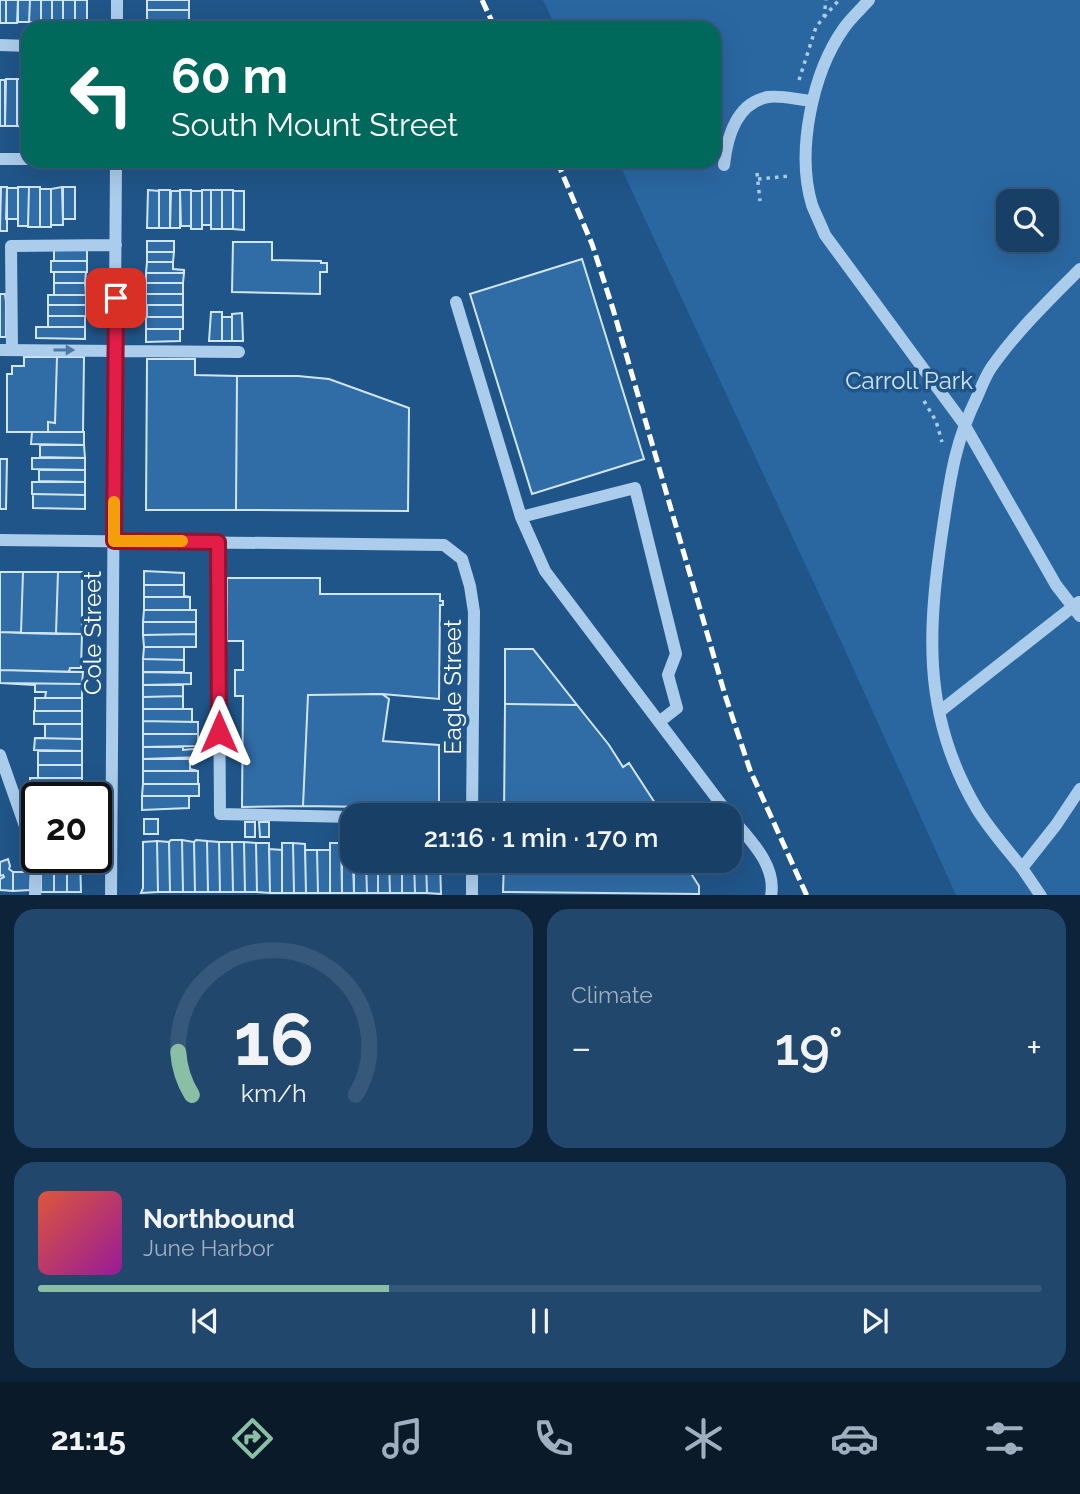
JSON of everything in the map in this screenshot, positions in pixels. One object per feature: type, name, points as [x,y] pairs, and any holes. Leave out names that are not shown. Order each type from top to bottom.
[{"type":"street","points":[[117,0],[117,21]]},
{"type":"street","points":[[869,0],[844,29],[827,60],[812,101],[807,181],[813,206],[825,235],[964,424],[1056,585],[1078,608],[939,712]]},
{"type":"street","points":[[0,45],[21,46]]},
{"type":"street","points":[[724,165],[729,136],[740,114],[755,101],[770,97],[812,101]]},
{"type":"street","points":[[0,159],[21,159]]},
{"type":"street","name":"Cole Street","points":[[111,895],[116,168]]},
{"type":"street","points":[[116,245],[11,246],[5,277],[6,350],[239,352]]},
{"type":"street","points":[[1041,895],[978,809],[953,761],[932,680],[934,583],[953,458],[964,424],[990,370],[1022,330],[1080,269]]},
{"type":"street","points":[[456,302],[521,517],[545,571],[720,803]]},
{"type":"street","points":[[521,517],[635,488],[676,654],[668,675],[677,708],[659,722]]},
{"type":"street","points":[[0,540],[218,542],[220,814],[340,817]]},
{"type":"street","name":"Eagle Street","points":[[218,542],[444,545],[462,559],[474,612],[472,803]]},
{"type":"street","points":[[0,755],[33,849],[36,862],[36,895]]},
{"type":"street","points":[[1022,868],[1080,789]]},
{"type":"street","points":[[742,831],[762,855],[771,877],[771,895]]},
{"type":"street","points":[[472,873],[472,895]]},
{"type":"path","points":[[824,17],[826,0]]},
{"type":"path","points":[[799,80],[816,27],[839,0]]},
{"type":"path","points":[[758,179],[792,176],[791,165]]},
{"type":"path","points":[[757,173],[760,201]]},
{"type":"path","points":[[919,393],[936,421],[942,448]]},
{"type":"green space","name":"Carroll Park","points":[[543,0],[1080,0],[1080,895],[956,895],[621,168],[721,168],[721,21],[553,21]]},
{"type":"building","points":[[0,0],[6,0],[6,23],[0,23]]},
{"type":"building","points":[[6,0],[18,0],[17,23],[6,23]]},
{"type":"building","points":[[18,0],[30,0],[29,21],[18,22]]},
{"type":"building","points":[[30,0],[41,0],[41,21],[29,21]]},
{"type":"building","points":[[41,0],[52,0],[52,21],[41,21]]},
{"type":"building","points":[[52,0],[63,0],[63,21],[52,21]]},
{"type":"building","points":[[63,0],[75,0],[75,21],[63,21]]},
{"type":"building","points":[[75,0],[87,0],[87,21],[75,21]]},
{"type":"building","points":[[147,0],[189,0],[189,10],[147,10]]},
{"type":"building","points":[[147,10],[189,10],[189,21],[147,21]]},
{"type":"building","points":[[6,79],[17,79],[17,126],[5,126]]},
{"type":"building","points":[[17,79],[21,79],[21,127],[17,126]]},
{"type":"building","points":[[0,80],[5,80],[5,126],[0,126]]},
{"type":"building","points":[[1,187],[7,187],[7,231],[0,231]]},
{"type":"building","points":[[18,187],[29,187],[28,226],[18,226]]},
{"type":"building","points":[[29,187],[40,187],[40,227],[28,227]]},
{"type":"building","points":[[62,187],[63,225],[51,225],[51,189]]},
{"type":"building","points":[[63,187],[75,187],[75,219],[63,219]]},
{"type":"building","points":[[7,188],[18,188],[18,219],[6,219]]},
{"type":"building","points":[[40,189],[51,189],[51,227],[40,227]]},
{"type":"building","points":[[148,190],[159,191],[159,228],[147,228]]},
{"type":"building","points":[[159,190],[170,190],[170,228],[159,228]]},
{"type":"building","points":[[180,190],[191,190],[191,226],[181,226]]},
{"type":"building","points":[[202,190],[211,190],[211,225],[202,225]]},
{"type":"building","points":[[211,190],[222,190],[222,229],[211,229]]},
{"type":"building","points":[[222,190],[233,190],[233,229],[222,229]]},
{"type":"building","points":[[171,191],[180,191],[180,228],[170,228]]},
{"type":"building","points":[[191,191],[202,191],[202,229],[191,229]]},
{"type":"building","points":[[233,191],[244,191],[244,230],[233,229]]},
{"type":"building","points":[[147,241],[174,241],[174,252],[147,252]]},
{"type":"building","points":[[233,242],[272,242],[272,260],[327,263],[327,272],[320,272],[320,294],[232,292]]},
{"type":"building","points":[[87,249],[87,261],[54,261],[54,250]]},
{"type":"building","points":[[147,252],[174,252],[173,262],[147,262]]},
{"type":"building","points":[[582,259],[644,459],[532,494],[470,294]]},
{"type":"building","points":[[51,261],[87,261],[87,272],[51,272]]},
{"type":"building","points":[[147,262],[173,262],[173,269],[184,270],[184,273],[146,273]]},
{"type":"building","points":[[54,272],[86,272],[85,283],[54,283]]},
{"type":"building","points":[[146,273],[184,273],[183,283],[146,283]]},
{"type":"building","points":[[54,283],[85,283],[86,295],[54,295]]},
{"type":"building","points":[[146,283],[183,283],[183,294],[146,294]]},
{"type":"building","points":[[0,294],[5,294],[6,301],[6,337],[0,337]]},
{"type":"building","points":[[146,294],[183,294],[183,305],[146,305]]},
{"type":"building","points":[[48,295],[86,295],[86,305],[48,305]]},
{"type":"building","points":[[48,305],[86,305],[86,316],[48,316]]},
{"type":"building","points":[[147,305],[183,305],[183,317],[147,317]]},
{"type":"building","points":[[211,312],[222,312],[222,341],[209,341]]},
{"type":"building","points":[[242,313],[243,341],[232,341],[232,314]]},
{"type":"building","points":[[48,316],[85,316],[85,327],[48,327]]},
{"type":"building","points":[[146,317],[183,317],[183,329],[146,329]]},
{"type":"building","points":[[222,317],[232,317],[232,341],[222,341]]},
{"type":"building","points":[[36,327],[85,327],[85,339],[36,338]]},
{"type":"building","points":[[146,329],[180,329],[180,341],[146,342]]},
{"type":"building","points":[[24,357],[57,357],[55,423],[48,422],[48,432],[7,432],[7,374],[12,374],[12,366],[24,366]]},
{"type":"building","points":[[57,357],[84,357],[83,432],[48,432],[48,422],[55,423]]},
{"type":"building","points":[[147,359],[195,359],[195,375],[237,376],[236,510],[146,510]]},
{"type":"building","points":[[237,376],[329,379],[409,408],[408,511],[236,510]]},
{"type":"building","points":[[32,432],[84,432],[84,445],[31,444]]},
{"type":"building","points":[[40,445],[84,445],[85,458],[40,457]]},
{"type":"building","points":[[32,458],[85,458],[85,470],[32,469]]},
{"type":"building","points":[[0,459],[7,459],[6,509],[0,509]]},
{"type":"building","points":[[39,470],[85,470],[85,482],[39,481]]},
{"type":"building","points":[[32,482],[85,482],[85,495],[32,494]]},
{"type":"building","points":[[33,494],[85,495],[85,509],[33,508]]},
{"type":"building","points":[[144,571],[184,573],[184,585],[144,585]]},
{"type":"building","points":[[0,572],[23,572],[21,633],[0,632]]},
{"type":"building","points":[[23,572],[58,572],[56,634],[21,633]]},
{"type":"building","points":[[58,572],[82,572],[82,634],[56,634]]},
{"type":"building","points":[[227,578],[320,578],[320,594],[440,594],[443,605],[440,605],[439,699],[382,694],[308,695],[303,806],[242,807],[243,696],[235,696],[235,670],[243,670],[243,641],[227,641]]},
{"type":"building","points":[[144,585],[184,585],[184,596],[190,597],[144,597]]},
{"type":"building","points":[[144,597],[190,597],[190,610],[144,610]]},
{"type":"building","points":[[144,610],[196,610],[196,622],[143,622]]},
{"type":"building","points":[[143,622],[196,622],[196,634],[143,635]]},
{"type":"building","points":[[0,632],[82,634],[81,668],[70,668],[69,672],[0,670]]},
{"type":"building","points":[[196,634],[196,647],[144,647],[143,635]]},
{"type":"building","points":[[144,647],[184,647],[184,660],[143,659]]},
{"type":"building","points":[[505,649],[533,649],[577,705],[505,704]]},
{"type":"building","points":[[143,659],[184,660],[184,672],[143,672]]},
{"type":"building","points":[[0,670],[83,672],[82,684],[0,683]]},
{"type":"building","points":[[143,672],[191,673],[191,684],[143,685]]},
{"type":"building","points":[[0,683],[82,684],[82,698],[45,698],[46,692],[35,692],[35,685]]},
{"type":"building","points":[[143,685],[183,685],[183,696],[143,697]]},
{"type":"building","points":[[382,694],[389,699],[383,741],[439,745],[439,803],[340,803],[340,807],[303,806],[308,695]]},
{"type":"building","points":[[183,696],[183,709],[143,709],[143,697]]},
{"type":"building","points":[[35,698],[82,698],[82,711],[35,711]]},
{"type":"building","points":[[505,704],[577,705],[623,767],[629,763],[655,803],[504,803]]},
{"type":"building","points":[[143,709],[192,709],[192,722],[143,721]]},
{"type":"building","points":[[34,711],[82,711],[82,724],[34,724]]},
{"type":"building","points":[[143,721],[198,722],[198,734],[143,734]]},
{"type":"building","points":[[45,724],[82,724],[82,739],[35,738],[45,738]]},
{"type":"building","points":[[143,734],[198,734],[198,746],[143,747]]},
{"type":"building","points":[[35,738],[82,739],[82,751],[34,750]]},
{"type":"building","points":[[143,747],[183,747],[183,750],[203,748],[203,757],[143,759]]},
{"type":"building","points":[[38,751],[82,751],[82,765],[38,765]]},
{"type":"building","points":[[143,759],[190,759],[190,769],[198,771],[143,771]]},
{"type":"building","points":[[38,765],[82,765],[82,778],[38,778]]},
{"type":"building","points":[[143,771],[198,771],[198,784],[143,784]]},
{"type":"building","points":[[30,778],[82,778],[82,782],[30,782]]},
{"type":"building","points":[[143,784],[199,784],[199,796],[142,796]]},
{"type":"building","points":[[142,796],[189,796],[189,808],[142,810]]},
{"type":"building","points":[[144,819],[158,819],[158,834],[144,834]]},
{"type":"building","points":[[245,822],[255,822],[255,837],[245,837]]},
{"type":"building","points":[[259,822],[269,822],[269,837],[260,837]]},
{"type":"building","points":[[171,840],[182,840],[183,892],[170,892]]},
{"type":"building","points":[[182,840],[194,842],[195,892],[183,892]]},
{"type":"building","points":[[196,840],[207,841],[208,892],[195,892]]},
{"type":"building","points":[[157,841],[158,892],[141,893],[143,842]]},
{"type":"building","points":[[157,841],[169,842],[170,892],[158,892]]},
{"type":"building","points":[[207,841],[219,842],[220,892],[208,892]]},
{"type":"building","points":[[219,842],[232,842],[233,892],[220,892]]},
{"type":"building","points":[[232,842],[244,842],[245,892],[233,892]]},
{"type":"building","points":[[244,842],[256,843],[257,892],[245,892]]},
{"type":"building","points":[[256,843],[269,843],[270,893],[257,892]]},
{"type":"building","points":[[282,843],[293,843],[294,893],[282,893]]},
{"type":"building","points":[[293,843],[305,844],[306,893],[294,893]]},
{"type":"building","points":[[330,843],[340,843],[342,893],[330,893]]},
{"type":"building","points":[[269,849],[282,850],[282,893],[270,893]]},
{"type":"building","points":[[305,850],[317,850],[318,893],[306,893]]},
{"type":"building","points":[[317,850],[330,850],[330,893],[318,893]]},
{"type":"building","points":[[8,859],[9,869],[13,872],[13,891],[0,890],[0,879],[4,877],[0,876],[0,862]]},
{"type":"building","points":[[13,872],[31,873],[30,890],[13,891]]},
{"type":"building","points":[[41,873],[54,873],[54,892],[41,892]]},
{"type":"building","points":[[54,873],[67,873],[67,892],[54,892]]},
{"type":"building","points":[[67,873],[80,873],[81,892],[67,892]]},
{"type":"building","points":[[342,873],[353,873],[354,893],[342,893]]},
{"type":"building","points":[[354,873],[366,873],[367,893],[354,893]]},
{"type":"building","points":[[366,873],[378,873],[378,893],[367,893]]},
{"type":"building","points":[[378,873],[389,873],[390,893],[378,893]]},
{"type":"building","points":[[389,873],[402,873],[402,893],[390,893]]},
{"type":"building","points":[[402,873],[414,873],[415,893],[402,893]]},
{"type":"building","points":[[414,873],[426,873],[427,893],[415,893]]},
{"type":"building","points":[[426,873],[440,873],[441,894],[427,893]]},
{"type":"building","points":[[504,873],[691,873],[699,886],[699,894],[503,892]]},
{"type":"railway","points":[[482,0],[492,21]]},
{"type":"railway","points":[[560,168],[592,244],[613,309],[725,695],[750,770],[807,895]]},
{"type":"slow traffic","points":[[114,502],[114,541],[182,541]]},
{"type":"route","points":[[116,298],[114,541],[218,542],[219,732]]}]
